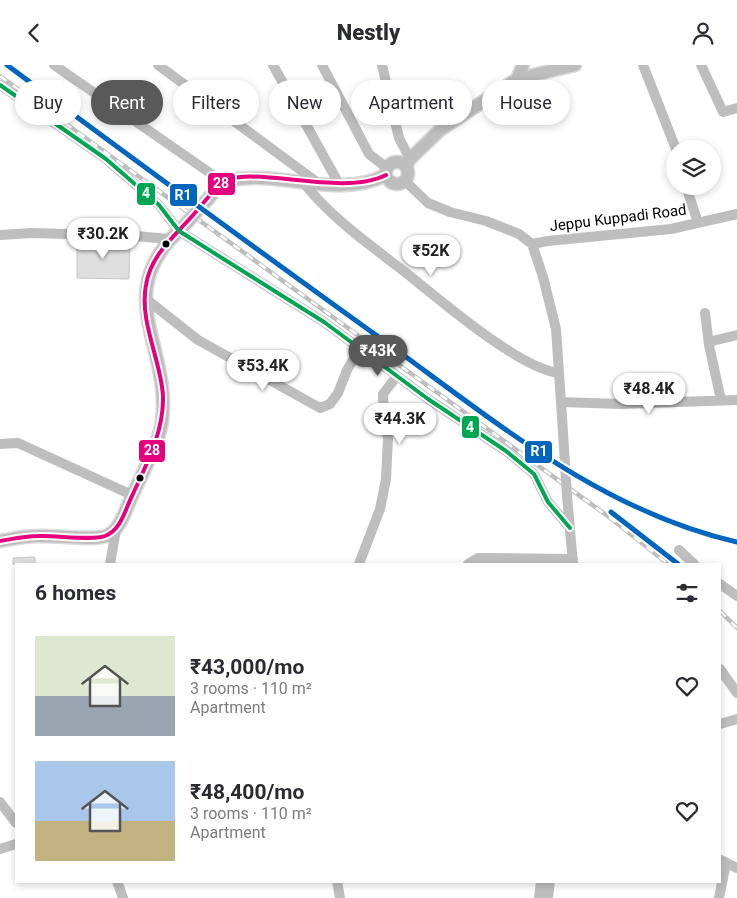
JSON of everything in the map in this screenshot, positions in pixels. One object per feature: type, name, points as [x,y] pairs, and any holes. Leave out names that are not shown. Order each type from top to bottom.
[{"type":"main road","points":[[517,79],[523,65]]},
{"type":"main road","points":[[0,541],[37,536],[104,537],[116,530],[162,424],[163,396],[146,299],[146,286],[150,270],[158,255],[223,182],[260,176],[318,183],[366,182],[386,171],[397,162],[408,162],[440,130],[517,79],[575,65]]},
{"type":"main road","points":[[386,171],[392,183],[405,181],[408,174],[408,162]]},
{"type":"street","points":[[54,65],[223,182]]},
{"type":"street","points":[[158,65],[318,183]]},
{"type":"street","points":[[273,65],[339,184]]},
{"type":"street","points":[[322,65],[369,154],[386,171]]},
{"type":"street","points":[[382,65],[399,139],[408,162]]},
{"type":"street","points":[[643,65],[672,140]]},
{"type":"street","points":[[701,65],[723,111],[737,108]]},
{"type":"street","points":[[0,85],[106,159],[159,205],[177,233],[283,294],[396,376],[506,451],[534,474],[548,502],[570,528]]},
{"type":"street","points":[[405,181],[428,203],[450,212],[486,221],[519,234],[532,244],[544,277],[556,329],[566,495],[573,561],[478,558],[470,563]]},
{"type":"street","points":[[303,182],[317,199],[354,231],[458,315],[540,369],[559,373]]},
{"type":"street","points":[[689,195],[698,223]]},
{"type":"street","name":"Jeppu Kuppadi Road","points":[[532,244],[671,229],[737,214]]},
{"type":"street","points":[[0,235],[32,233],[135,235],[177,233]]},
{"type":"street","points":[[146,299],[198,340],[320,408],[330,404],[338,393],[360,349]]},
{"type":"street","points":[[705,313],[709,345],[721,400]]},
{"type":"street","points":[[709,345],[712,341],[737,335]]},
{"type":"street","points":[[359,563],[380,509],[386,479],[388,438],[384,421],[383,394],[396,376]]},
{"type":"street","points":[[560,402],[620,404],[737,400]]},
{"type":"street","points":[[0,444],[18,443],[132,495]]},
{"type":"street","points":[[110,563],[116,530]]},
{"type":"street","points":[[679,550],[693,563]]},
{"type":"street","points":[[721,585],[737,596]]},
{"type":"street","points":[[721,672],[737,693]]},
{"type":"street","points":[[721,724],[737,719]]},
{"type":"street","points":[[0,802],[15,822]]},
{"type":"street","points":[[0,849],[15,844]]},
{"type":"street","points":[[721,876],[723,861],[737,868]]},
{"type":"street","points":[[118,883],[123,898]]},
{"type":"street","points":[[337,883],[340,898]]},
{"type":"street","points":[[539,898],[542,883]]},
{"type":"street","points":[[548,898],[550,883]]},
{"type":"street","points":[[718,898],[720,883]]},
{"type":"building","points":[[77,241],[130,243],[129,279],[77,278]]},
{"type":"building","points":[[35,557],[35,563],[13,564],[13,558]]},
{"type":"railway","points":[[0,76],[609,517],[667,563]]},
{"type":"railway","points":[[721,612],[737,628]]},
{"type":"transit line","name":"R1","points":[[7,65],[506,430],[593,485],[639,508],[687,528],[737,542]]},
{"type":"transit line","name":"4","points":[[0,85],[106,159],[159,205],[179,231],[324,322],[428,399],[506,451],[534,474],[548,502],[570,528]]},
{"type":"transit line","name":"28","points":[[0,541],[33,536],[99,537],[110,533],[119,524],[153,448],[163,409],[159,369],[145,313],[146,285],[149,274],[158,255],[165,246],[218,186],[234,178],[252,177],[345,183],[367,181],[386,175]]},
{"type":"transit line","name":"R1","points":[[611,512],[677,563]]}]
